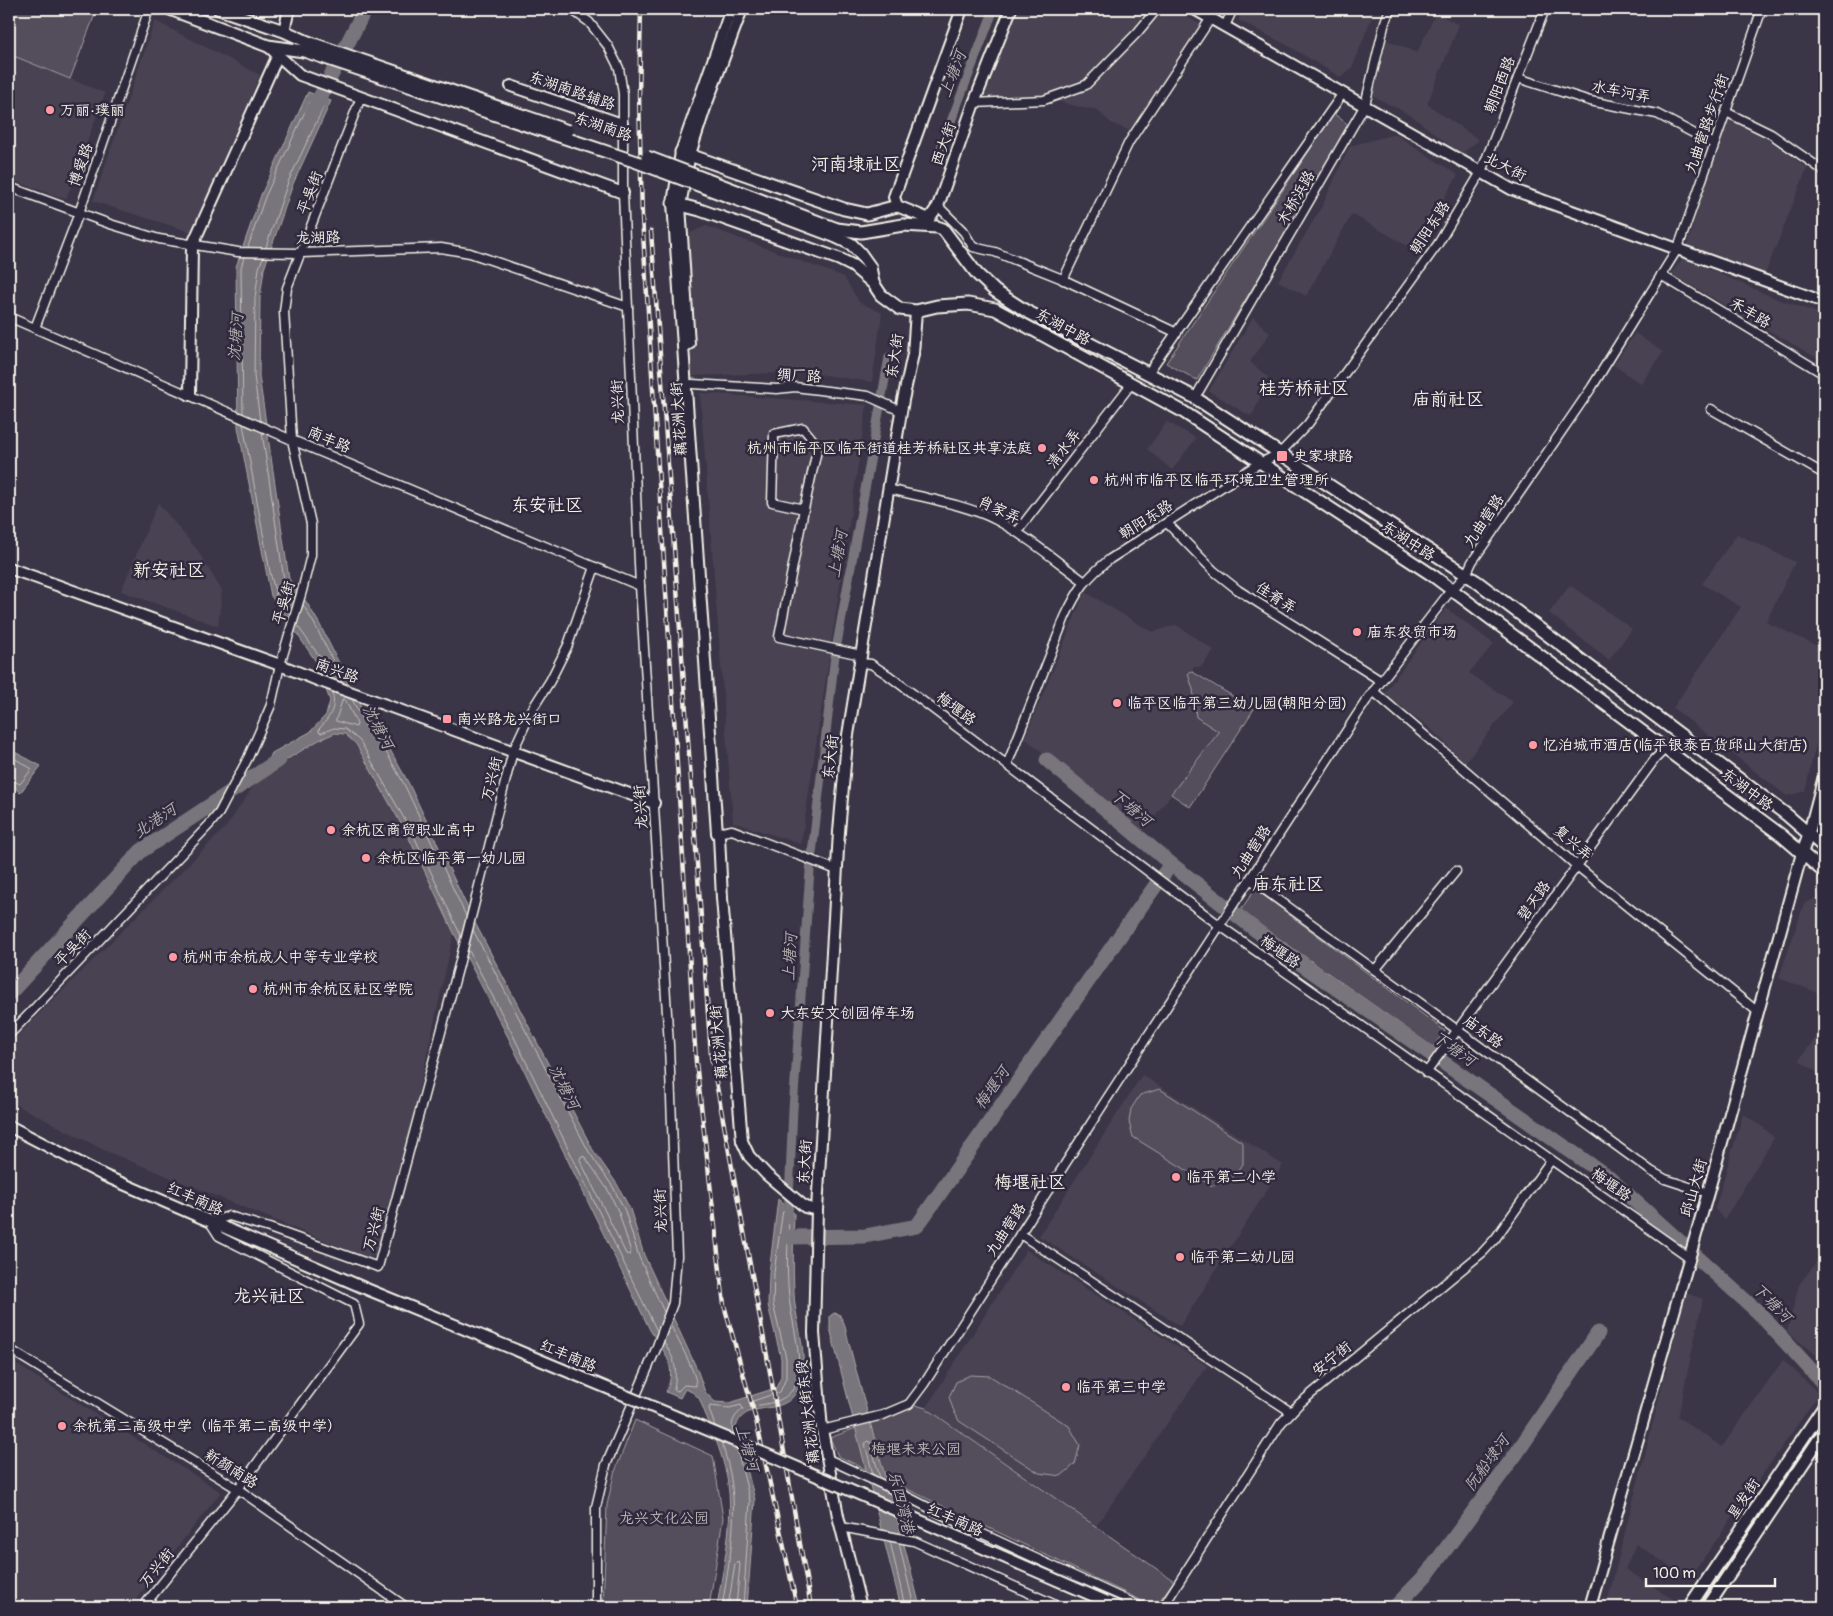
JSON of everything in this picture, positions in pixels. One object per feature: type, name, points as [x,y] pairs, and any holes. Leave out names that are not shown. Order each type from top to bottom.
[{"type":"main road","name":"东湖南路","points":[[170,9],[268,46],[306,47],[665,164],[836,233],[860,253],[870,267],[873,283]]},
{"type":"main road","name":"东湖南路","points":[[219,9],[284,31],[306,47]]},
{"type":"main road","points":[[284,31],[289,9]]},
{"type":"main road","name":"藕花洲大街","points":[[719,834],[677,204],[686,153],[732,9]]},
{"type":"main road","name":"藕花洲大街","points":[[686,153],[742,9]]},
{"type":"main road","name":"西大街","points":[[895,201],[962,9]]},
{"type":"main road","name":"西大街","points":[[929,222],[938,206],[974,103],[1011,9]]},
{"type":"main road","name":"北大街","points":[[1194,9],[1511,189],[1824,302]]},
{"type":"main road","points":[[268,46],[300,75],[623,193]]},
{"type":"main road","points":[[190,395],[192,246],[278,55]]},
{"type":"main road","name":"东湖南路辅路","points":[[511,86],[622,124]]},
{"type":"main road","points":[[686,153],[844,209],[867,214],[895,201],[929,222]]},
{"type":"main road","points":[[677,204],[700,210],[839,258],[853,266],[873,283],[881,295],[900,308],[916,311]]},
{"type":"main road","name":"藕花洲大街","points":[[677,204],[692,384],[722,898],[742,1141],[748,1156],[805,1207],[817,1211]]},
{"type":"main road","name":"东湖南路","points":[[836,233],[861,232],[929,222],[943,229],[967,260]]},
{"type":"main road","name":"东湖中路","points":[[967,260],[977,274],[995,291],[1026,311],[1192,396],[1466,575],[1809,831],[1824,847]]},
{"type":"main road","name":"东湖中路","points":[[916,311],[937,306],[968,304],[995,309],[1182,411],[1453,589],[1781,834],[1824,872]]},
{"type":"main road","name":"东大街","points":[[817,1211],[837,870],[847,741],[859,657],[912,354],[916,311]]},
{"type":"main road","name":"南兴路","points":[[9,568],[280,665],[320,682],[654,804]]},
{"type":"main road","name":"邱山大街","points":[[1590,1607],[1824,776]]},
{"type":"main road","name":"红丰南路","points":[[9,1126],[105,1176],[210,1222],[780,1460],[1119,1607]]},
{"type":"main road","name":"藕花洲大街东段","points":[[817,1211],[814,1333],[822,1430],[841,1527],[861,1607]]},
{"type":"main road","name":"星发街","points":[[1689,1607],[1824,1407]]},
{"type":"main road","points":[[1706,1607],[1824,1432]]},
{"type":"street","name":"博爱路","points":[[35,328],[79,213],[150,9]]},
{"type":"street","name":"龙兴街","points":[[571,9],[589,22],[608,46],[619,68],[623,94],[623,193],[640,586],[670,1073],[677,1256],[673,1303],[656,1349],[606,1466],[596,1507],[596,1607]]},
{"type":"street","points":[[974,103],[1044,100],[1086,85],[1137,33],[1157,9]]},
{"type":"street","points":[[1225,26],[1233,9]]},
{"type":"street","name":"木桥浜路","points":[[1199,390],[1366,105],[1385,22],[1390,9]]},
{"type":"street","name":"朝阳西路","points":[[1481,172],[1545,9]]},
{"type":"street","name":"九曲营路步行街","points":[[1678,248],[1762,9]]},
{"type":"street","points":[[1064,280],[1129,142],[1211,18]]},
{"type":"street","name":"水车河弄","points":[[1518,78],[1590,101],[1657,114],[1714,144]]},
{"type":"street","points":[[1148,374],[1343,93]]},
{"type":"street","name":"平吴街","points":[[9,1035],[209,825],[244,764],[271,705],[280,665],[311,555],[311,524],[292,440],[284,312],[287,288],[359,96]]},
{"type":"street","points":[[1726,112],[1771,134],[1824,171]]},
{"type":"street","name":"朝阳东路","points":[[1007,765],[1065,617],[1076,594],[1090,575],[1110,559],[1280,453],[1308,424],[1438,244],[1481,172]]},
{"type":"street","name":"龙湖路","points":[[9,187],[79,213],[159,239],[192,246],[238,252],[272,253],[441,248],[470,253],[628,307]]},
{"type":"street","points":[[938,206],[964,232],[973,247],[995,252],[1064,280],[1177,333]]},
{"type":"street","name":"九曲营路","points":[[822,1430],[884,1415],[909,1404],[924,1384],[1219,925],[1373,692],[1466,575],[1472,562],[1592,387],[1678,248]]},
{"type":"street","name":"禾丰路","points":[[1661,275],[1824,374]]},
{"type":"street","name":"南丰路","points":[[9,317],[292,440],[640,586]]},
{"type":"street","name":"清水弄","points":[[1017,532],[1132,383]]},
{"type":"street","name":"绸厂路","points":[[692,384],[778,389],[795,387],[868,396],[901,411]]},
{"type":"street","points":[[1711,409],[1824,474]]},
{"type":"street","points":[[803,428],[818,446],[804,509],[772,502],[774,434],[803,428]]},
{"type":"street","name":"肖家弄","points":[[889,489],[968,510],[994,519],[1017,532],[1085,582]]},
{"type":"street","name":"梅堰路","points":[[804,509],[779,637],[859,657],[888,675],[1219,925],[1690,1257]]},
{"type":"street","name":"佳肴弄","points":[[1167,523],[1214,571],[1238,590],[1381,681]]},
{"type":"street","name":"万兴街","points":[[143,1607],[238,1489],[359,1324],[354,1304],[219,1236],[210,1222],[229,1216],[269,1228],[378,1267],[476,901],[513,751],[533,708],[550,681],[568,645],[595,567]]},
{"type":"street","name":"复兴弄","points":[[1373,692],[1577,866],[1758,1012]]},
{"type":"street","name":"碧天路","points":[[1426,1072],[1655,759],[1666,748]]},
{"type":"street","points":[[719,834],[732,830],[837,870]]},
{"type":"street","points":[[1375,970],[1456,871]]},
{"type":"street","name":"庙东路","points":[[1248,881],[1375,970],[1455,1034],[1651,1171],[1664,1179],[1708,1193]]},
{"type":"street","name":"安宁街","points":[[1163,1607],[1281,1422],[1484,1252],[1551,1160]]},
{"type":"street","points":[[1020,1234],[1291,1412]]},
{"type":"street","name":"新颜南路","points":[[9,1349],[238,1489],[406,1607]]},
{"type":"street","points":[[828,1459],[957,1522],[1140,1607]]},
{"type":"street","points":[[841,1527],[914,1542],[1060,1607]]},
{"type":"shaded area","points":[[1018,9],[1171,9],[1207,28],[1136,133],[1111,123],[1096,109],[1083,108],[1054,100],[983,102]]},
{"type":"shaded area","points":[[1243,9],[1375,9],[1352,68],[1340,77],[1287,45],[1238,20]]},
{"type":"shaded area","points":[[1436,13],[1459,25],[1427,104],[1479,140],[1461,154],[1412,116],[1373,96],[1387,40],[1417,53]]},
{"type":"shaded area","points":[[155,21],[260,75],[191,232],[93,201]]},
{"type":"shaded area","points":[[9,54],[105,93],[66,199],[9,179]]},
{"type":"shaded area","points":[[1725,118],[1771,141],[1807,168],[1765,274],[1687,246]]},
{"type":"shaded area","points":[[1395,134],[1458,175],[1413,249],[1352,214],[1306,296],[1278,281],[1322,206],[1350,146]]},
{"type":"shaded area","points":[[706,226],[844,277],[859,302],[882,313],[872,382],[805,372],[691,376],[688,234]]},
{"type":"shaded area","points":[[1683,258],[1777,299],[1824,315],[1824,362],[1671,274]]},
{"type":"shaded area","points":[[1253,317],[1270,333],[1250,362],[1268,377],[1254,412],[1250,416],[1209,391]]},
{"type":"shaded area","points":[[1635,333],[1663,352],[1641,384],[1614,365]]},
{"type":"shaded area","points":[[700,393],[867,405],[801,844],[733,822]]},
{"type":"shaded area","points":[[1167,422],[1196,438],[1172,470],[1147,449]]},
{"type":"shaded area","points":[[158,503],[198,551],[222,591],[218,626],[121,591]]},
{"type":"shaded area","points":[[1737,534],[1795,562],[1766,622],[1824,649],[1824,710],[1805,791],[1787,796],[1673,708],[1741,607],[1702,584]]},
{"type":"shaded area","points":[[1570,585],[1632,629],[1609,660],[1549,613]]},
{"type":"shaded area","name":"临平区临平第三幼儿园(朝阳分园)","points":[[1085,592],[1152,632],[1176,625],[1214,650],[1201,667],[1194,667],[1188,674],[1193,689],[1196,717],[1219,732],[1141,834],[1025,738]]},
{"type":"shaded area","points":[[1446,608],[1494,644],[1469,673],[1513,702],[1465,763],[1429,727],[1384,694]]},
{"type":"shaded area","name":"杭州市余杭区社区学院","points":[[335,733],[345,734],[356,744],[408,836],[454,933],[384,1246],[377,1256],[365,1257],[106,1151],[9,1101],[9,1044],[226,827],[261,775],[319,740]]},
{"type":"shaded area","points":[[1821,895],[1824,898],[1824,998],[1821,994],[1779,978],[1804,904]]},
{"type":"shaded area","points":[[1824,1027],[1824,1077],[1799,1060]]},
{"type":"shaded area","name":"临平第二小学","points":[[1142,1075],[1283,1165],[1180,1326],[1039,1236]]},
{"type":"shaded area","points":[[1743,1114],[1764,1128],[1774,1138],[1724,1220],[1715,1209]]},
{"type":"shaded area","name":"临平第三中学","points":[[1026,1250],[1207,1366],[1096,1526],[926,1408]]},
{"type":"shaded area","points":[[1824,1252],[1824,1361],[1787,1332],[1799,1285]]},
{"type":"shaded area","points":[[1686,1293],[1703,1299],[1678,1417],[1722,1447],[1783,1360],[1819,1394],[1689,1579],[1636,1544],[1625,1569],[1673,1599],[1669,1607],[1606,1607]]},
{"type":"shaded area","name":"余杭第二高级中学（临平第二高级中学）","points":[[9,1360],[221,1492],[130,1607],[9,1607]]},
{"type":"green space","points":[[9,9],[97,9],[70,79],[9,54]]},
{"type":"green space","points":[[1334,114],[1350,126],[1197,380],[1166,363]]},
{"type":"green space","points":[[1191,671],[1254,709],[1190,807],[1171,794],[1219,732],[1196,717],[1193,689],[1188,674]]},
{"type":"green space","points":[[1255,889],[1445,1031],[1433,1047],[1240,911]]},
{"type":"green space","points":[[1160,1089],[1243,1143],[1243,1164],[1231,1180],[1212,1186],[1133,1137],[1129,1122],[1131,1109],[1140,1095]]},
{"type":"green space","points":[[970,1375],[990,1376],[1069,1426],[1080,1445],[1075,1464],[1061,1476],[1039,1473],[959,1421],[949,1397],[956,1382]]},
{"type":"green space","name":"梅堰未来公园","points":[[915,1405],[926,1408],[1174,1581],[1155,1607],[838,1456],[830,1438]]},
{"type":"green space","name":"龙兴文化公园","points":[[635,1420],[713,1456],[723,1518],[709,1607],[603,1607],[607,1505],[614,1474]]},
{"type":"water","points":[[308,92],[331,101],[293,184],[264,269],[260,298],[259,376],[289,579],[319,623],[369,723],[389,748],[408,782],[472,917],[593,1150],[617,1184],[630,1209],[644,1255],[697,1369],[705,1392],[715,1402],[729,1403],[776,1388],[781,1377],[781,1358],[768,1305],[769,1273],[778,1199],[794,1213],[794,1293],[803,1358],[803,1371],[800,1383],[795,1394],[788,1401],[781,1405],[746,1413],[740,1418],[736,1427],[755,1500],[747,1607],[717,1607],[729,1526],[729,1494],[722,1457],[699,1398],[685,1389],[680,1398],[666,1392],[671,1374],[668,1359],[650,1330],[408,836],[356,744],[345,734],[335,733],[319,740],[261,775],[272,753],[310,732],[326,715],[330,701],[317,663],[271,596],[238,427],[236,267],[261,195]]},
{"type":"water","points":[[9,749],[41,766],[20,793],[9,781]]},
{"type":"water","points":[[834,1313],[839,1314],[844,1323],[920,1607],[901,1607],[830,1328],[830,1316]]},
{"type":"waterway","name":"沈塘河","points":[[312,113],[365,9]]},
{"type":"waterway","name":"上塘河","points":[[940,150],[994,9]]},
{"type":"waterway","name":"上塘河","points":[[788,1220],[793,1109],[810,871],[835,655],[889,357]]},
{"type":"waterway","name":"北港河","points":[[9,994],[141,851],[279,760]]},
{"type":"waterway","name":"下塘河","points":[[1047,760],[1171,864],[1284,952],[1608,1177],[1758,1312],[1824,1384]]},
{"type":"waterway","name":"梅堰河","points":[[788,1237],[865,1236],[917,1226],[1171,864]]},
{"type":"waterway","name":"阮船埭河","points":[[1395,1607],[1428,1573],[1516,1454],[1598,1333]]},
{"type":"railway","points":[[641,9],[639,95],[642,217],[696,1062],[724,1305],[756,1420],[797,1607]]},
{"type":"railway","points":[[651,231],[711,1055],[770,1372],[811,1607]]},
{"type":"place","name":"万丽·璞丽","points":[[50,110]]},
{"type":"place","name":"杭州市临平区临平街道桂芳桥社区共享法庭","points":[[1042,448]]},
{"type":"place","name":"史家埭路","points":[[1282,456]]},
{"type":"place","name":"杭州市临平区临平环境卫生管理所","points":[[1094,480]]},
{"type":"place","name":"庙东农贸市场","points":[[1357,632]]},
{"type":"place","name":"临平区临平第三幼儿园(朝阳分园)","points":[[1117,703]]},
{"type":"place","name":"南兴路龙兴街口","points":[[447,719]]},
{"type":"place","name":"忆泊城市酒店(临平银泰百货邱山大街店)","points":[[1533,745]]},
{"type":"place","name":"余杭区商贸职业高中","points":[[331,830]]},
{"type":"place","name":"余杭区临平第一幼儿园","points":[[366,858]]},
{"type":"place","name":"杭州市余杭成人中等专业学校","points":[[173,957]]},
{"type":"place","name":"杭州市余杭区社区学院","points":[[253,989]]},
{"type":"place","name":"大东安文创园停车场","points":[[770,1013]]},
{"type":"place","name":"临平第二小学","points":[[1176,1177]]},
{"type":"place","name":"临平第二幼儿园","points":[[1180,1257]]},
{"type":"place","name":"临平第三中学","points":[[1066,1387]]},
{"type":"place","name":"余杭第二高级中学（临平第二高级中学）","points":[[62,1426]]},
{"type":"district","name":"河南埭社区","points":[[856,164]]},
{"type":"district","name":"桂芳桥社区","points":[[1304,388]]},
{"type":"district","name":"庙前社区","points":[[1448,399]]},
{"type":"district","name":"东安社区","points":[[547,505]]},
{"type":"district","name":"新安社区","points":[[169,570]]},
{"type":"district","name":"庙东社区","points":[[1288,884]]},
{"type":"district","name":"梅堰社区","points":[[1030,1182]]},
{"type":"district","name":"龙兴社区","points":[[269,1296]]},
{"type":"water label","name":"乐四湾港","points":[[901,1502]]}]
